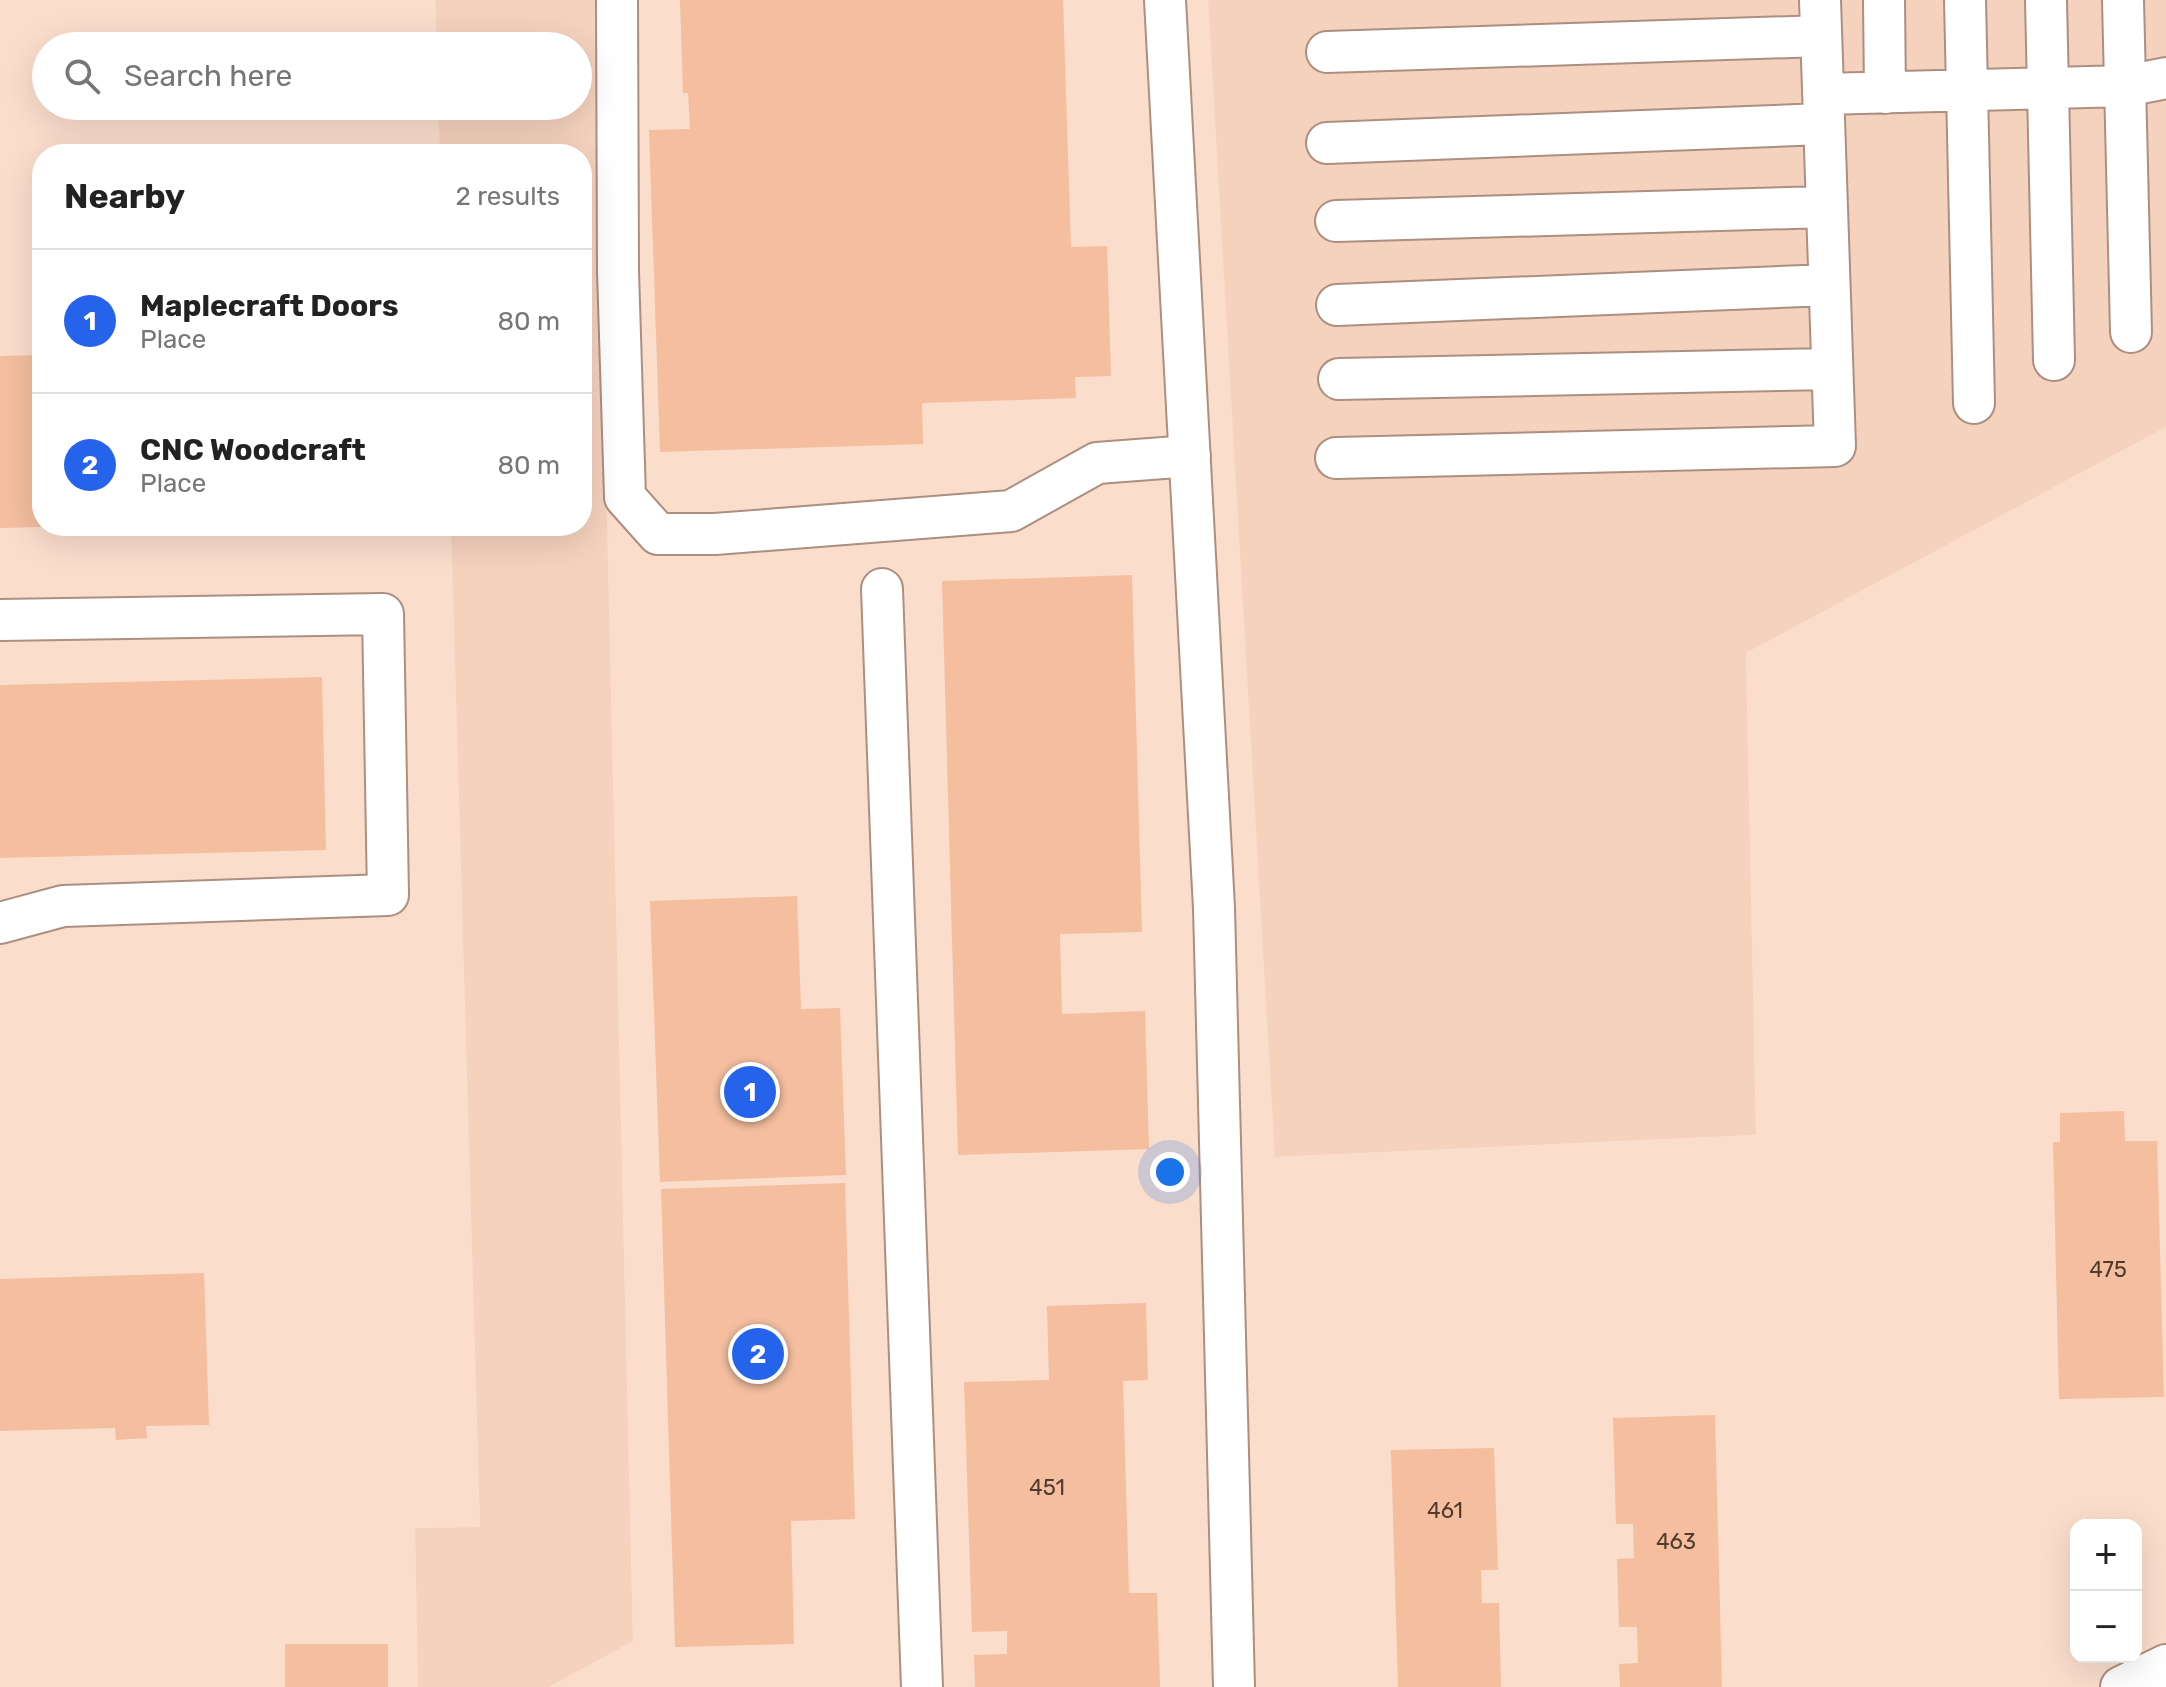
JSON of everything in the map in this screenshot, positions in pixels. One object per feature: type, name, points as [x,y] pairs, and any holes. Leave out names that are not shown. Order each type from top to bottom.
[{"type":"street","points":[[617,0],[618,271],[625,497],[658,534],[715,534],[1011,511],[1097,463],[1190,456]]},
{"type":"street","points":[[1165,0],[1214,908],[1234,1687]]},
{"type":"street","points":[[1884,0],[1885,93]]},
{"type":"street","points":[[1965,0],[1974,403]]},
{"type":"street","points":[[2046,0],[2054,360]]},
{"type":"street","points":[[2123,0],[2131,332]]},
{"type":"street","points":[[1327,52],[1821,18],[1835,446],[1336,458]]},
{"type":"street","points":[[1327,143],[1823,109],[1885,93],[2126,86],[2166,78]]},
{"type":"street","points":[[1336,221],[1826,207]]},
{"type":"street","points":[[1337,305],[1829,285]]},
{"type":"street","points":[[1339,379],[1832,369]]},
{"type":"street","points":[[882,589],[922,1687]]},
{"type":"street","points":[[0,620],[383,614],[388,895],[63,906],[0,923]]},
{"type":"street","points":[[2121,1687],[2166,1665]]},
{"type":"shaded area","points":[[0,0],[435,0],[436,32],[32,32],[32,120],[439,120],[440,144],[32,144],[32,536],[451,536],[480,1527],[415,1528],[418,1687],[0,1687]]},
{"type":"shaded area","points":[[435,0],[595,0],[633,1641],[549,1687],[418,1687],[415,1528],[480,1527],[451,536],[592,536],[592,144],[440,144],[439,120],[592,120],[592,32],[436,32]]},
{"type":"shaded area","points":[[595,0],[1208,0],[1276,1157],[1756,1135],[1746,653],[2166,427],[2166,1687],[549,1687],[633,1641]]},
{"type":"shaded area","points":[[1208,0],[2166,0],[2166,427],[1746,653],[1756,1135],[1275,1157]]},
{"type":"building","points":[[680,0],[1063,0],[1071,247],[1107,246],[1111,376],[1075,377],[1076,398],[922,403],[923,444],[660,452],[649,130],[690,129],[688,93],[683,93]]},
{"type":"building","points":[[32,355],[32,527],[0,528],[0,356]]},
{"type":"building","points":[[1132,575],[1142,932],[1060,934],[1062,1014],[1145,1011],[1149,1149],[958,1155],[942,581]]},
{"type":"building","points":[[322,677],[326,850],[0,858],[0,685]]},
{"type":"building","points":[[797,896],[801,1009],[840,1008],[846,1175],[660,1182],[650,901]]},
{"type":"building","points":[[2124,1111],[2125,1141],[2157,1141],[2164,1397],[2059,1399],[2053,1142],[2060,1142],[2060,1113]]},
{"type":"building","points":[[845,1183],[855,1519],[791,1521],[794,1644],[675,1647],[661,1189]]},
{"type":"building","points":[[204,1273],[209,1425],[146,1426],[147,1438],[116,1440],[115,1428],[0,1431],[0,1279]]},
{"type":"building","points":[[1146,1303],[1148,1380],[1123,1381],[1129,1593],[1157,1593],[1160,1687],[975,1687],[974,1655],[1007,1654],[1007,1631],[972,1632],[964,1382],[1049,1380],[1047,1306]]},
{"type":"building","points":[[1715,1415],[1722,1687],[1620,1687],[1619,1664],[1638,1663],[1637,1627],[1619,1627],[1617,1559],[1634,1558],[1633,1524],[1616,1524],[1613,1418]]},
{"type":"building","points":[[1494,1448],[1498,1570],[1481,1570],[1482,1603],[1499,1603],[1501,1687],[1398,1687],[1391,1450]]},
{"type":"building","points":[[285,1644],[388,1644],[388,1687],[285,1687]]},
{"type":"place","name":"Maplecraft Doors","points":[[750,1092]]},
{"type":"place","name":"CNC Woodcraft","points":[[758,1354]]}]
